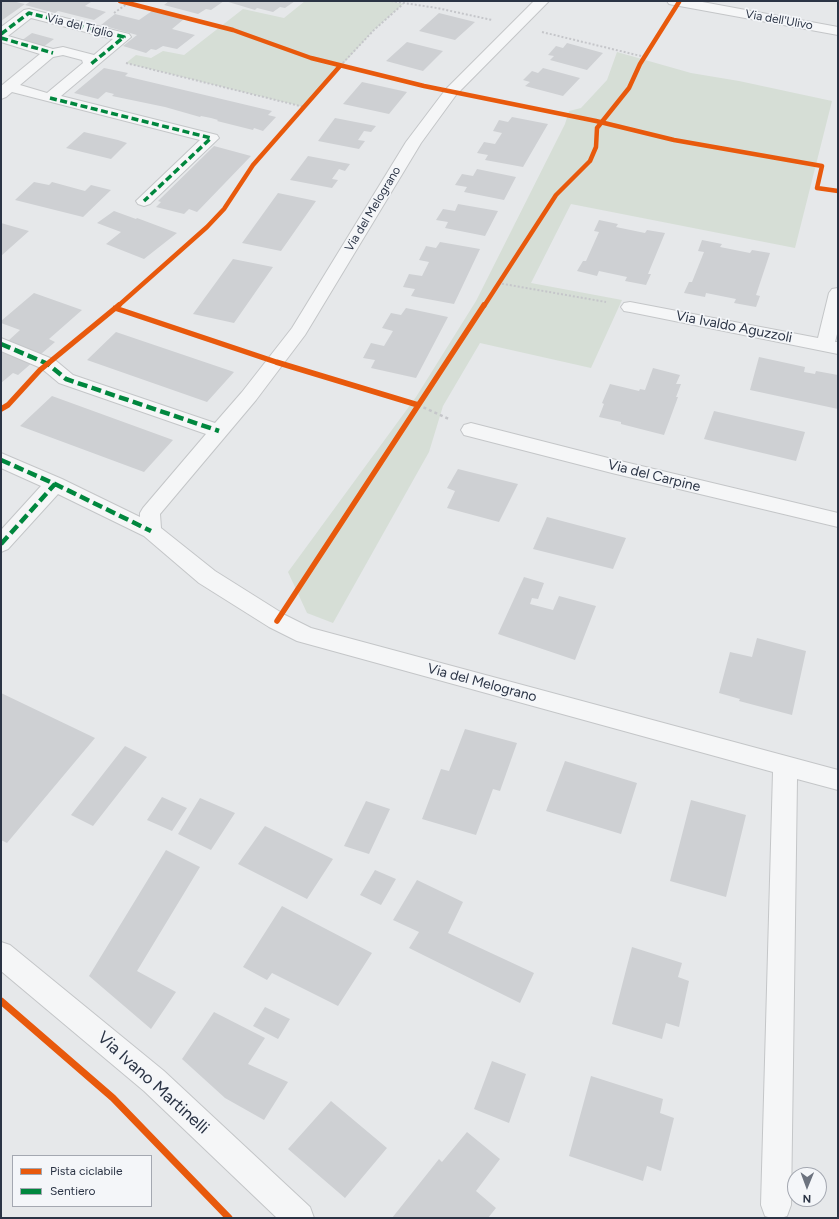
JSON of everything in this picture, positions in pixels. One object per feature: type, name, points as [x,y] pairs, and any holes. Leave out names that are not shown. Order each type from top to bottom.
[{"type":"street","name":"Via del Melograno","points":[[152,531],[150,513],[249,396],[299,332],[414,142],[446,98],[500,44],[528,13],[542,1]]},
{"type":"street","name":"Via dell'Ulivo","points":[[674,1],[838,31]]},
{"type":"street","name":"Via del Tiglio","points":[[1,34],[29,13],[124,38],[50,98]]},
{"type":"street","name":"Via del Tiglio","points":[[1,38],[53,53],[63,51],[88,57],[95,61]]},
{"type":"street","points":[[5,91],[48,54],[53,53]]},
{"type":"street","points":[[5,91],[50,98],[211,138],[144,201]]},
{"type":"street","points":[[832,347],[838,293]]},
{"type":"street","name":"Via Ivaldo Aguzzoli","points":[[630,306],[832,347]]},
{"type":"street","points":[[1,344],[48,364],[66,379],[218,431]]},
{"type":"street","name":"Via del Carpine","points":[[472,430],[612,466],[838,520]]},
{"type":"street","name":"Via del Melograno","points":[[1,460],[55,484],[152,531],[207,577],[277,621],[305,635],[838,780]]},
{"type":"street","points":[[1,544],[55,484]]},
{"type":"street","points":[[776,1205],[785,766]]},
{"type":"street","name":"Via Ivano Martinelli","points":[[1,954],[154,1081],[299,1218]]},
{"type":"path","points":[[120,1],[136,5]]},
{"type":"path","points":[[335,72],[374,30],[403,4]]},
{"type":"path","points":[[640,64],[649,50]]},
{"type":"path","points":[[95,61],[304,107]]},
{"type":"path","points":[[333,64],[348,68]]},
{"type":"path","points":[[298,113],[309,101]]},
{"type":"path","points":[[494,289],[502,277]]},
{"type":"path","points":[[498,283],[630,306]]},
{"type":"path","points":[[414,412],[422,399]]},
{"type":"path","points":[[411,403],[472,430]]},
{"type":"shaded area","points":[[305,1],[390,1],[403,4],[374,30],[304,107],[126,63],[136,55],[151,58],[163,51],[184,55],[243,9],[284,18]]},
{"type":"shaded area","points":[[617,52],[691,73],[739,81],[832,101],[795,248],[571,204],[531,283],[622,300],[591,368],[480,343],[443,406],[429,452],[333,623],[307,613],[288,572],[416,397],[476,301],[565,124],[569,111],[581,108],[607,80]]},
{"type":"building","points":[[1,1],[12,1],[25,4],[1,21]]},
{"type":"building","points":[[31,1],[87,1],[91,2],[85,6],[106,12],[94,20],[58,11],[55,13],[25,5]]},
{"type":"building","points":[[169,1],[224,1],[211,10],[206,9],[198,14],[164,5]]},
{"type":"building","points":[[225,1],[295,1],[285,8],[280,7],[273,12],[257,8],[255,10]]},
{"type":"building","points":[[152,11],[184,19],[172,29],[195,35],[177,49],[163,46],[156,50],[151,49],[146,53],[123,46],[137,35],[101,25],[115,14],[139,20]]},
{"type":"building","points":[[439,13],[475,22],[455,40],[419,31]]},
{"type":"building","points":[[32,33],[54,39],[43,47],[21,41]]},
{"type":"building","points":[[407,42],[443,51],[423,71],[386,61]]},
{"type":"building","points":[[567,43],[603,53],[587,70],[550,60],[554,56],[548,55],[556,46],[563,48]]},
{"type":"building","points":[[104,68],[128,73],[125,76],[272,111],[268,115],[276,117],[263,131],[254,128],[253,130],[217,121],[218,120],[211,118],[200,117],[165,107],[112,96],[114,94],[106,92],[98,99],[74,93]]},
{"type":"building","points":[[543,68],[580,78],[563,96],[525,86],[530,82],[523,80],[532,71],[538,73]]},
{"type":"building","points":[[362,82],[407,92],[389,114],[343,104]]},
{"type":"building","points":[[512,117],[548,124],[523,167],[485,160],[488,155],[477,153],[484,142],[495,144],[502,133],[493,131],[499,120],[508,122]]},
{"type":"building","points":[[335,118],[376,126],[371,132],[364,131],[358,140],[365,141],[359,149],[318,141]]},
{"type":"building","points":[[84,132],[127,143],[111,159],[66,148]]},
{"type":"building","points":[[214,146],[251,156],[197,212],[189,209],[184,214],[156,207],[161,202],[158,201]]},
{"type":"building","points":[[308,156],[350,164],[345,171],[339,169],[332,179],[338,180],[332,188],[290,180]]},
{"type":"building","points":[[477,169],[516,177],[504,200],[464,192],[467,187],[455,185],[462,174],[473,176]]},
{"type":"building","points":[[34,182],[49,185],[52,182],[85,191],[91,185],[111,190],[83,217],[15,200]]},
{"type":"building","points":[[278,193],[316,201],[281,251],[242,243]]},
{"type":"building","points":[[458,204],[498,211],[485,236],[445,228],[448,222],[436,220],[443,209],[455,211]]},
{"type":"building","points":[[114,211],[177,233],[144,259],[106,244],[121,232],[97,223]]},
{"type":"building","points":[[599,220],[618,224],[616,227],[645,233],[647,230],[665,233],[648,274],[651,274],[646,285],[625,281],[627,277],[599,271],[597,276],[577,271],[583,261],[586,261],[599,232],[594,231]]},
{"type":"building","points":[[1,223],[29,231],[1,256]]},
{"type":"building","points":[[702,240],[722,244],[720,247],[750,253],[752,250],[770,253],[756,295],[760,296],[756,307],[734,303],[736,299],[706,293],[705,297],[684,293],[689,282],[692,282],[704,252],[698,251]]},
{"type":"building","points":[[440,242],[480,249],[454,304],[411,296],[415,289],[403,287],[409,274],[422,276],[429,262],[419,260],[426,246],[436,248]]},
{"type":"building","points":[[233,259],[273,267],[234,323],[193,314]]},
{"type":"building","points":[[34,293],[82,310],[49,339],[55,342],[41,354],[8,341],[20,330],[1,323],[1,321]]},
{"type":"building","points":[[406,308],[448,317],[416,378],[371,368],[375,360],[363,358],[371,343],[384,346],[393,331],[382,328],[391,313],[401,315]]},
{"type":"building","points":[[116,332],[234,372],[207,402],[87,360]]},
{"type":"building","points":[[2,350],[33,362],[18,375],[13,373],[1,383]]},
{"type":"building","points":[[759,357],[805,367],[804,372],[815,374],[816,371],[838,375],[838,409],[750,390]]},
{"type":"building","points":[[653,368],[680,375],[676,384],[681,384],[676,397],[678,397],[664,435],[599,417],[604,404],[602,403],[610,384],[639,391],[640,389],[645,390]]},
{"type":"building","points":[[52,396],[173,440],[144,472],[20,426]]},
{"type":"building","points":[[714,411],[805,432],[796,461],[704,439]]},
{"type":"building","points":[[458,469],[518,484],[499,522],[447,508],[455,491],[447,488]]},
{"type":"building","points":[[547,517],[626,538],[613,569],[533,549]]},
{"type":"building","points":[[524,577],[544,583],[538,599],[532,598],[530,604],[553,610],[559,596],[596,606],[575,660],[498,634]]},
{"type":"building","points":[[757,638],[806,651],[792,715],[739,701],[740,699],[719,693],[730,652],[752,657]]},
{"type":"building","points":[[1,693],[95,738],[7,843],[1,840]]},
{"type":"building","points":[[465,729],[517,743],[500,791],[493,789],[476,835],[422,819],[441,769],[449,771]]},
{"type":"building","points":[[125,746],[147,757],[93,826],[71,815]]},
{"type":"building","points":[[565,761],[637,783],[621,834],[546,811]]},
{"type":"building","points":[[162,797],[187,808],[172,831],[147,820]]},
{"type":"building","points":[[200,798],[235,813],[211,850],[178,834]]},
{"type":"building","points":[[691,800],[746,815],[726,897],[670,881]]},
{"type":"building","points":[[366,801],[390,809],[369,854],[344,846]]},
{"type":"building","points":[[265,826],[333,859],[307,899],[238,864]]},
{"type":"building","points":[[166,850],[200,867],[137,971],[176,992],[151,1029],[89,976]]},
{"type":"building","points":[[375,870],[396,879],[381,905],[360,895]]},
{"type":"building","points":[[417,880],[463,902],[448,933],[534,973],[520,1003],[409,948],[419,932],[393,920]]},
{"type":"building","points":[[282,906],[372,953],[338,1006],[272,973],[267,980],[243,967]]},
{"type":"building","points":[[632,947],[682,963],[678,977],[689,981],[679,1027],[666,1023],[662,1039],[612,1024]]},
{"type":"building","points":[[265,1007],[290,1019],[278,1039],[253,1026]]},
{"type":"building","points":[[214,1012],[265,1038],[248,1064],[288,1082],[264,1120],[225,1098],[182,1059]]},
{"type":"building","points":[[492,1061],[526,1074],[509,1123],[474,1109]]},
{"type":"building","points":[[591,1076],[663,1099],[660,1113],[674,1118],[661,1171],[647,1166],[643,1181],[569,1156]]},
{"type":"building","points":[[331,1101],[387,1148],[345,1198],[288,1149]]},
{"type":"building","points":[[467,1132],[500,1159],[476,1191],[496,1208],[488,1218],[392,1218],[439,1159],[442,1162]]},
{"type":"marked path","points":[[1,34],[29,13],[124,37],[91,64]]},
{"type":"marked path","points":[[1,38],[53,53]]},
{"type":"marked path","points":[[50,98],[211,138],[144,201]]},
{"type":"marked path","points":[[1,344],[48,364],[66,379],[219,431]]},
{"type":"marked path","points":[[1,460],[55,484],[151,531]]},
{"type":"marked path","points":[[1,544],[55,484]]},
{"type":"cycle path","points":[[120,1],[233,30],[311,58],[424,86],[596,121],[674,140],[822,166],[817,188],[838,191]]},
{"type":"cycle path","points":[[277,621],[556,195],[590,161],[596,147],[597,128],[629,88],[640,64],[679,2]]},
{"type":"cycle path","points":[[1,409],[8,405],[40,370],[115,308],[207,227],[224,209],[253,165],[340,66]]},
{"type":"cycle path","points":[[115,308],[276,362],[418,405]]},
{"type":"cycle path","points":[[1,1001],[113,1098],[229,1218]]}]
